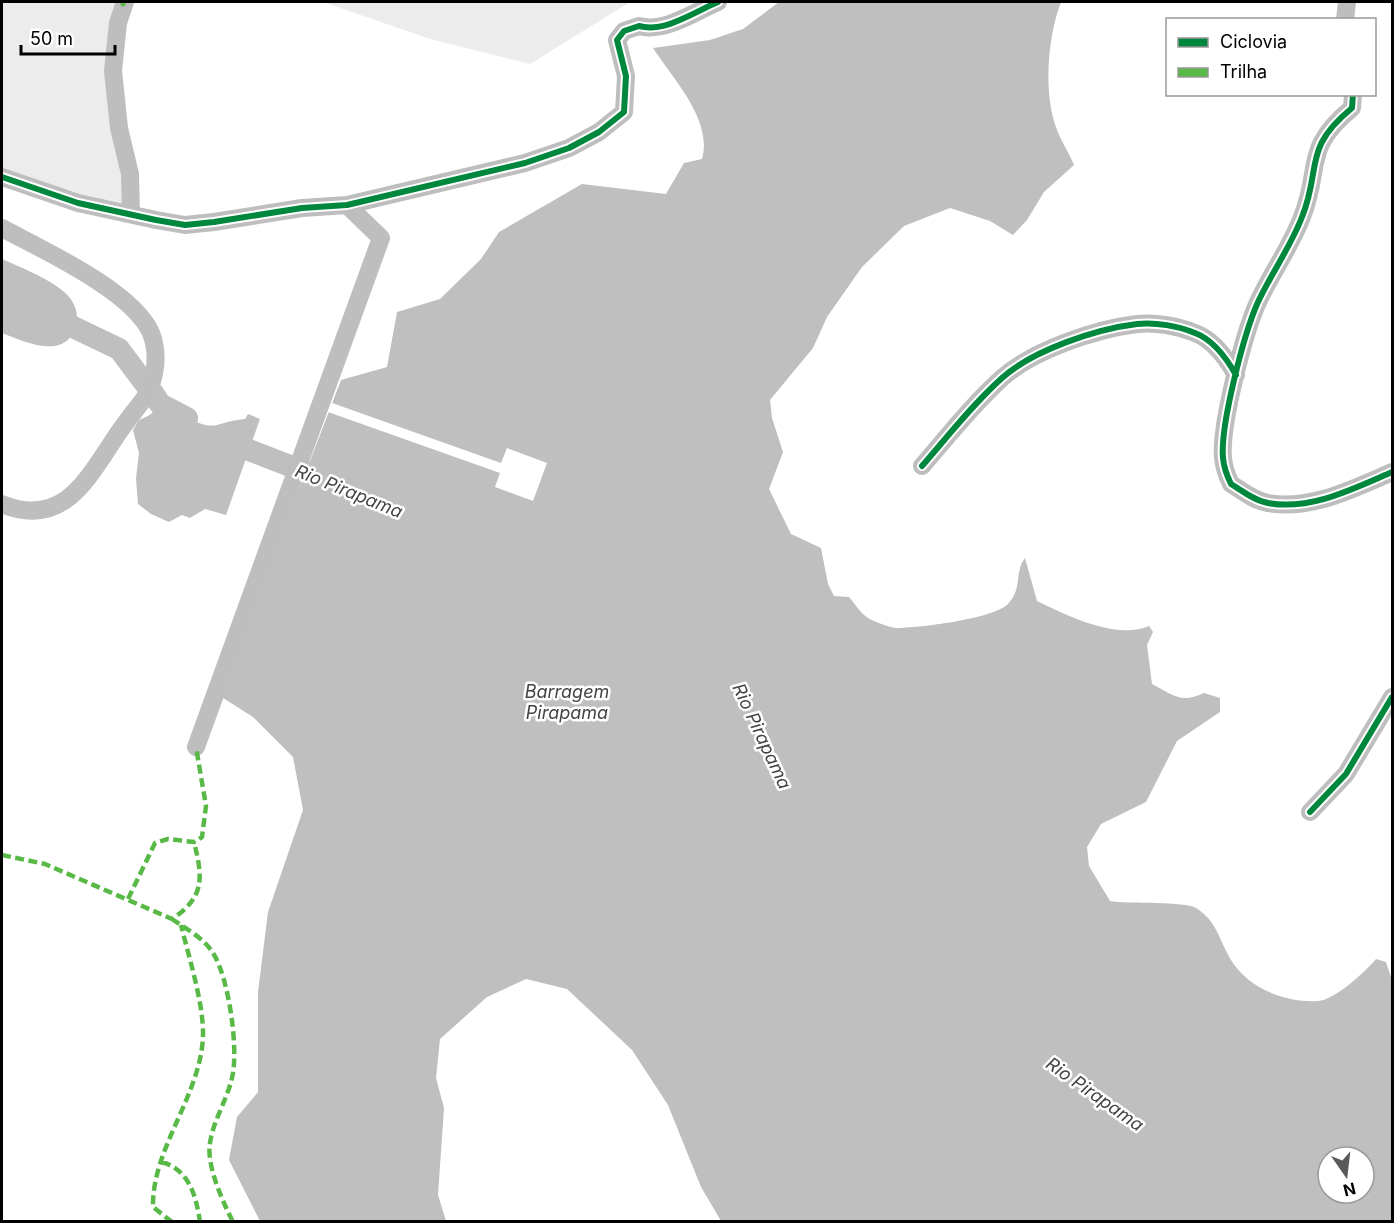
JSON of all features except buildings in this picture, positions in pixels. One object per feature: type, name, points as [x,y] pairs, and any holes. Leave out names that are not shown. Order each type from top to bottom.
[{"type":"street","points":[[125,2],[118,24],[112,71],[119,128],[130,174],[131,214]]},
{"type":"street","points":[[2,177],[41,192],[185,225],[302,208],[347,205],[525,163],[569,148],[624,112],[627,90],[617,40],[620,36],[639,26],[648,28],[663,26],[718,2]]},
{"type":"street","points":[[1345,18],[1347,2]]},
{"type":"street","points":[[1353,96],[1352,108],[1323,137],[1314,159],[1308,200],[1302,219],[1257,305],[1236,375],[1224,433],[1222,457],[1231,484],[1246,494],[1267,503],[1293,505],[1344,493],[1392,472]]},
{"type":"street","points":[[196,747],[381,238],[347,205]]},
{"type":"street","points":[[2,228],[66,261],[130,308],[151,334],[155,357],[153,382],[146,396],[92,474],[70,498],[56,507],[33,510],[2,504]]},
{"type":"street","points":[[922,466],[1003,377],[1024,363],[1062,345],[1104,331],[1138,324],[1168,325],[1197,333],[1214,345],[1236,375]]},
{"type":"street","points":[[1310,812],[1346,774],[1371,736],[1392,697]]},
{"type":"shaded area","points":[[2,2],[121,2],[117,24],[129,212],[2,174]]},
{"type":"shaded area","points":[[323,2],[630,2],[530,64],[430,39]]},
{"type":"water","name":"Barragem Pirapama","points":[[779,2],[1061,2],[1050,47],[1049,97],[1058,132],[1074,165],[1044,192],[1027,220],[1013,235],[990,221],[950,208],[904,226],[862,267],[827,317],[813,348],[770,400],[772,418],[783,452],[769,489],[791,534],[821,548],[828,584],[834,596],[849,597],[863,614],[874,621],[896,628],[921,626],[955,622],[1000,609],[1013,598],[1025,558],[1037,601],[1077,619],[1107,628],[1136,630],[1149,626],[1153,632],[1147,645],[1152,684],[1177,697],[1189,698],[1204,693],[1220,698],[1220,712],[1177,741],[1146,802],[1101,824],[1087,847],[1089,866],[1110,901],[1181,904],[1196,908],[1209,919],[1238,970],[1257,986],[1280,996],[1305,1001],[1325,999],[1350,984],[1376,959],[1386,962],[1392,980],[1392,1221],[721,1221],[701,1187],[668,1105],[632,1050],[567,989],[526,979],[487,997],[440,1039],[436,1078],[444,1108],[438,1195],[446,1221],[260,1221],[229,1160],[237,1117],[258,1092],[258,992],[268,912],[303,810],[293,757],[253,717],[220,696],[341,380],[387,367],[397,312],[440,299],[481,259],[499,232],[582,184],[666,194],[684,163],[702,159],[704,144],[697,115],[653,48],[710,40],[743,29]]},
{"type":"water","points":[[2,259],[57,286],[70,298],[77,316],[70,338],[62,344],[42,346],[2,333]]},
{"type":"water","points":[[166,402],[183,415],[211,426],[245,419],[248,414],[260,419],[226,515],[205,509],[190,518],[182,515],[169,522],[151,514],[138,504],[136,478],[139,453],[133,430],[139,420]]},
{"type":"pier","points":[[332,403],[501,463],[507,448],[547,463],[533,501],[495,487],[500,473],[328,412]]},
{"type":"waterway","name":"Rio Pirapama","points":[[2,293],[119,349],[146,385]]},
{"type":"waterway","name":"Rio Pirapama","points":[[153,393],[160,404],[187,418]]},
{"type":"waterway","name":"Rio Pirapama","points":[[222,436],[249,450],[316,476]]},
{"type":"marked path","points":[[122,2],[124,6]]},
{"type":"marked path","points":[[128,899],[155,843],[168,839],[194,842],[202,837],[206,806],[196,747]]},
{"type":"marked path","points":[[2,855],[45,864],[172,919],[191,903],[199,886],[199,866],[194,842]]},
{"type":"marked path","points":[[172,919],[205,943],[213,953],[219,964],[228,996],[233,1033],[234,1066],[230,1086],[212,1135],[209,1152],[216,1183],[233,1222]]},
{"type":"marked path","points":[[172,1222],[153,1207],[155,1185],[160,1164],[194,1081],[203,1037],[199,996],[181,925]]},
{"type":"marked path","points":[[162,1162],[185,1177],[193,1193],[200,1222]]},
{"type":"cycle path","points":[[2,177],[78,203],[185,225],[302,208],[347,205],[525,163],[569,148],[599,132],[624,112],[626,76],[617,40],[624,31],[639,26],[659,27],[669,24],[718,2]]},
{"type":"cycle path","points":[[1353,96],[1352,108],[1336,122],[1319,147],[1308,200],[1302,217],[1252,316],[1229,403],[1223,458],[1231,484],[1258,500],[1284,505],[1316,501],[1363,485],[1392,472]]},
{"type":"cycle path","points":[[922,466],[971,409],[1002,378],[1030,358],[1084,336],[1137,324],[1159,324],[1181,328],[1202,336],[1214,345],[1236,375]]},
{"type":"cycle path","points":[[1310,812],[1346,774],[1392,697]]}]
